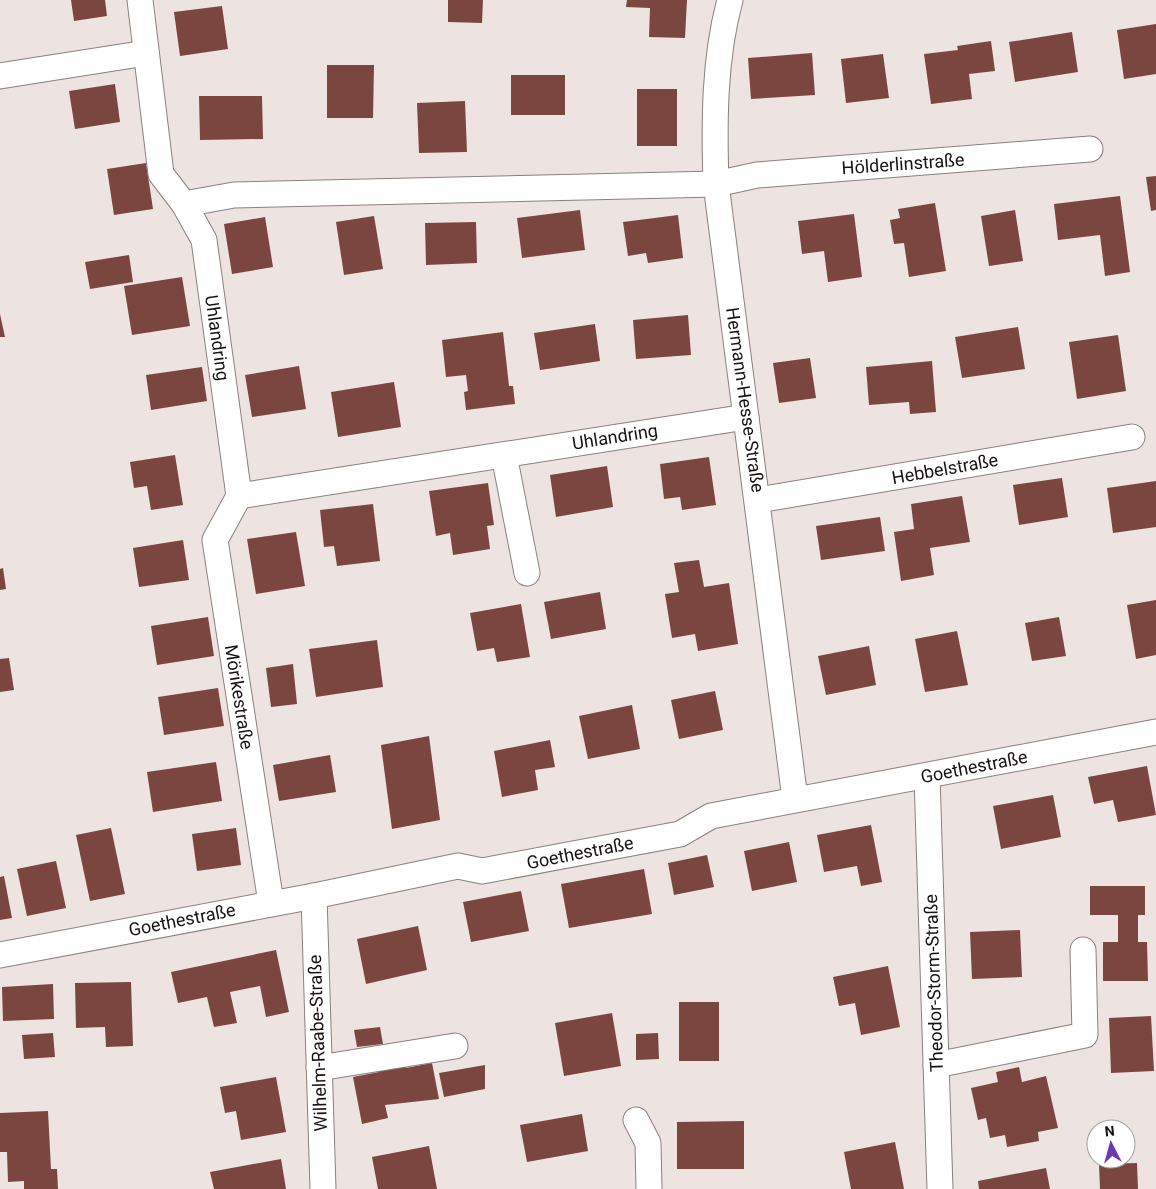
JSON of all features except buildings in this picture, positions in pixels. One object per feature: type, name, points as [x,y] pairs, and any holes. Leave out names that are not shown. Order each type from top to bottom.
[{"type":"street","name":"Uhlandring","points":[[140,0],[162,174],[184,204],[204,240],[239,496],[746,417]]},
{"type":"street","name":"Hermann-Hesse-Straße","points":[[730,0],[718,73],[714,136],[716,184],[795,799]]},
{"type":"street","points":[[0,76],[146,53]]},
{"type":"street","name":"Hölderlinstraße","points":[[716,184],[757,175],[1090,149]]},
{"type":"street","points":[[184,204],[234,195],[716,184]]},
{"type":"street","name":"Hebbelstraße","points":[[758,500],[1132,437]]},
{"type":"street","points":[[504,455],[527,573]]},
{"type":"street","name":"Mörikestraße","points":[[239,496],[215,540],[271,904]]},
{"type":"street","name":"Goethestraße","points":[[0,954],[314,896],[458,866],[482,871],[680,834],[711,816],[1156,732]]},
{"type":"street","name":"Theodor-Storm-Straße","points":[[928,776],[940,1189]]},
{"type":"street","name":"Wilhelm-Raabe-Straße","points":[[314,896],[323,1189]]},
{"type":"street","points":[[936,1065],[1085,1035],[1083,950]]},
{"type":"street","points":[[319,1068],[455,1046]]},
{"type":"street","points":[[636,1120],[648,1143],[649,1189]]}]
